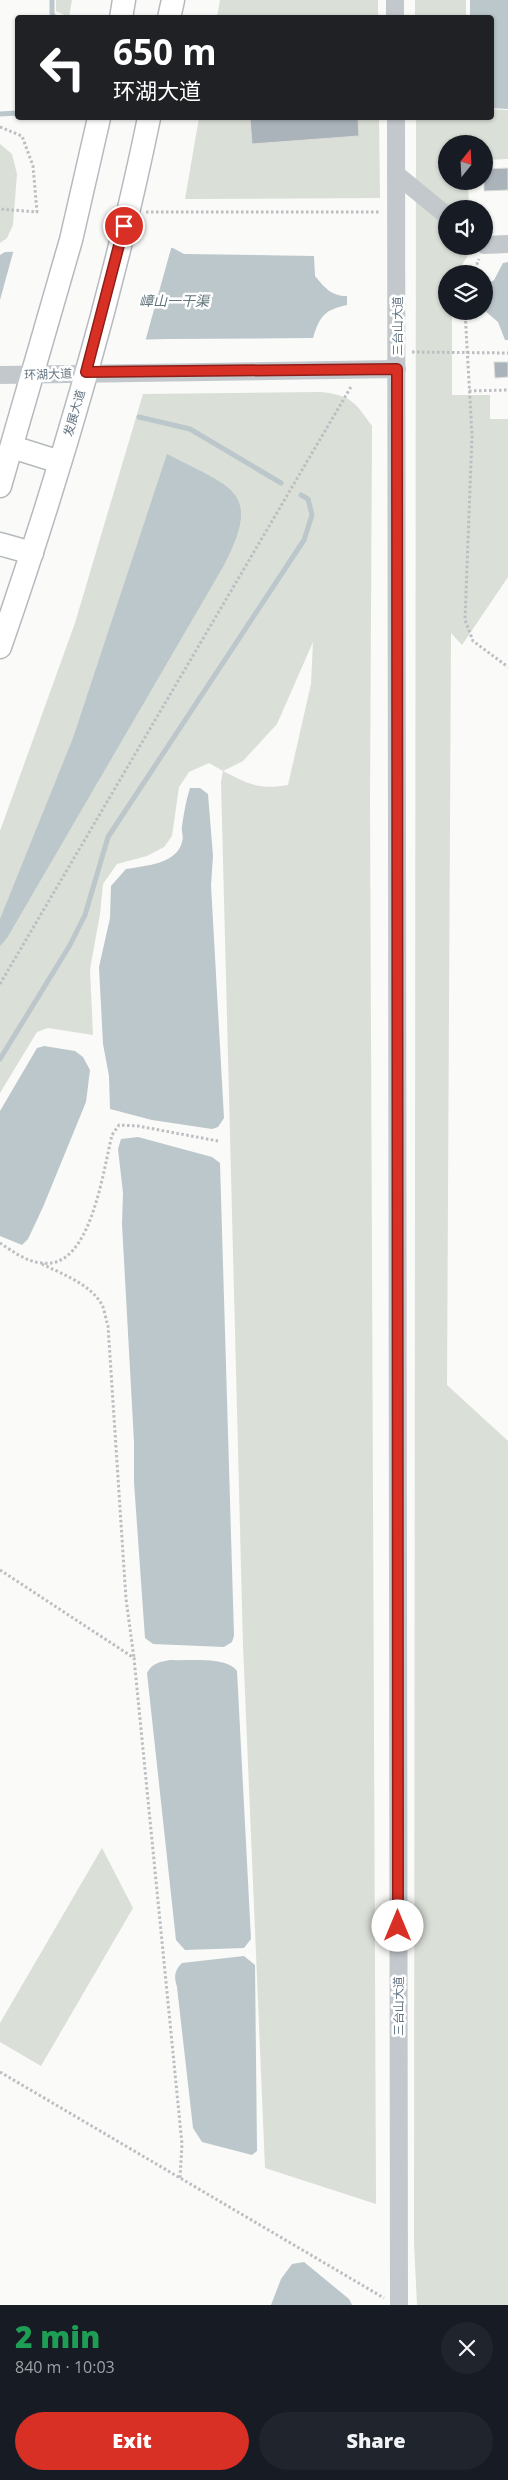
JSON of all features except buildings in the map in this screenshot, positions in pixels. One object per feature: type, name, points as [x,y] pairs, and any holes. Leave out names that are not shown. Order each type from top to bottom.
[{"type":"main road","points":[[122,15],[124,0]]},
{"type":"main road","points":[[170,15],[173,0]]},
{"type":"main road","points":[[0,486],[71,240],[99,120]]},
{"type":"main road","name":"发展大道","points":[[0,646],[32,553],[88,365],[128,212],[149,120]]},
{"type":"main road","points":[[12,447],[60,462]]},
{"type":"main road","points":[[0,544],[32,553]]},
{"type":"street","points":[[395,0],[395,15]]},
{"type":"street","name":"三台山大道","points":[[393,2303],[396,120]]},
{"type":"street","points":[[396,174],[438,208]]},
{"type":"street","points":[[493,245],[508,244]]},
{"type":"street","name":"环湖大道","points":[[0,375],[34,366],[88,365],[361,370],[397,360]]},
{"type":"path","points":[[0,127],[22,136],[33,166],[37,212],[0,209]]},
{"type":"path","points":[[128,212],[396,212]]},
{"type":"path","points":[[465,320],[472,435],[465,620],[473,641],[508,667]]},
{"type":"path","points":[[397,360],[467,353],[508,353]]},
{"type":"path","points":[[0,984],[361,370]]},
{"type":"path","points":[[469,391],[508,390]]},
{"type":"path","points":[[42,1264],[60,1262],[71,1253],[88,1228],[112,1135],[119,1126],[138,1126],[218,1141]]},
{"type":"path","points":[[0,1243],[27,1259],[42,1264],[88,1289],[102,1306],[108,1326],[126,1600],[134,1658],[182,2144],[180,2178]]},
{"type":"path","points":[[0,1570],[134,1658]]},
{"type":"path","points":[[0,2072],[393,2303]]},
{"type":"shaded area","points":[[56,0],[72,0],[69,15],[56,11]]},
{"type":"shaded area","points":[[220,0],[378,0],[378,15],[217,15]]},
{"type":"shaded area","points":[[415,0],[466,0],[466,15],[415,15]]},
{"type":"shaded area","points":[[494,109],[508,110],[508,159],[493,160],[493,135],[438,135],[438,190],[468,190],[469,200],[438,200],[438,255],[468,255],[462,265],[438,265],[438,320],[452,320],[452,395],[490,395],[490,419],[508,419],[508,577],[462,645],[451,633],[447,1385],[508,1441],[508,2305],[417,2305],[414,2243],[416,120],[494,120]]},
{"type":"shaded area","points":[[199,120],[379,120],[380,198],[185,199]]},
{"type":"shaded area","points":[[0,144],[12,154],[17,174],[13,225],[7,238],[0,243]]},
{"type":"shaded area","points":[[330,393],[351,401],[372,426],[370,799],[376,2204],[265,2168],[243,1645],[221,782],[223,771],[209,763],[189,772],[179,787],[172,836],[164,847],[147,856],[117,864],[103,884],[100,914],[90,969],[93,1035],[48,1028],[37,1032],[0,1093],[0,831],[75,623],[143,394]],"holes":[[[313,642],[311,684],[288,785],[270,787],[254,785],[223,771],[243,761],[277,724]]]},
{"type":"shaded area","points":[[102,1848],[133,1908],[41,2066],[0,2042],[0,2023]]},
{"type":"water","points":[[470,0],[508,0],[508,109],[494,108],[494,15],[470,15]]},
{"type":"water","name":"嶂山一干渠","points":[[173,248],[184,254],[314,256],[315,276],[332,293],[347,296],[347,305],[333,309],[324,315],[318,324],[313,338],[0,343],[0,255],[5,252]]},
{"type":"water","points":[[508,262],[508,340],[505,340],[498,322],[493,318],[493,281],[503,263]]},
{"type":"water","points":[[167,454],[209,475],[224,484],[234,494],[240,506],[241,521],[235,541],[223,567],[7,938],[0,946],[0,919],[73,738]]},
{"type":"water","points":[[190,788],[200,788],[208,794],[213,856],[211,885],[224,1118],[218,1127],[212,1129],[152,1120],[110,1109],[109,1076],[103,1044],[99,967],[110,918],[111,886],[126,869],[159,863],[174,855],[179,849],[183,840],[182,826]]},
{"type":"water","points":[[44,1046],[75,1051],[83,1057],[90,1070],[86,1102],[43,1207],[28,1239],[22,1245],[0,1236],[0,1111],[37,1048]]},
{"type":"water","points":[[138,1137],[212,1157],[220,1163],[234,1636],[232,1642],[224,1647],[153,1644],[145,1638],[134,1482],[134,1442],[122,1224],[123,1193],[118,1149],[121,1139]]},
{"type":"water","points":[[170,1660],[216,1661],[232,1666],[237,1671],[251,1939],[244,1948],[185,1950],[176,1940],[147,1673],[154,1665]]},
{"type":"water","points":[[244,1956],[255,1965],[257,2151],[252,2155],[202,2142],[193,2128],[175,1977],[177,1969],[182,1963]]},
{"type":"water","points":[[304,2262],[349,2299],[352,2305],[271,2305],[281,2279],[292,2264]]},
{"type":"pier","points":[[172,245],[145,342],[0,346],[0,300],[14,249]]},
{"type":"waterway","points":[[52,0],[53,15]]},
{"type":"waterway","points":[[0,114],[15,113]]},
{"type":"waterway","points":[[139,417],[190,429],[281,483]]},
{"type":"waterway","points":[[0,1059],[70,945],[85,915],[108,837],[304,540],[312,515],[308,499],[301,495]]},
{"type":"route","points":[[124,226],[86,372],[397,369],[398,1926]]}]
